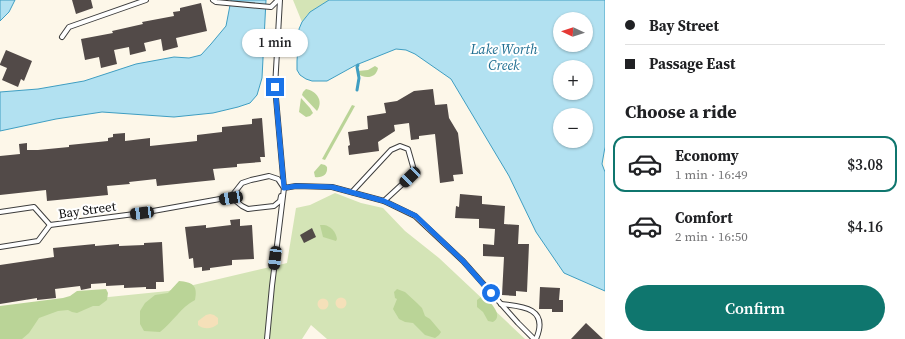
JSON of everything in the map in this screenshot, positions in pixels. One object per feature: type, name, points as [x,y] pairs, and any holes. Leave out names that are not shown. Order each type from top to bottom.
[{"type":"lane","points":[[62,37],[69,27],[146,0]]},
{"type":"lane","points":[[215,1],[271,7],[279,0]]},
{"type":"lane","points":[[267,339],[284,188],[275,87],[279,0]]},
{"type":"lane","points":[[352,192],[391,150],[400,146],[408,149],[414,170],[410,177],[384,201]]},
{"type":"lane","points":[[269,176],[278,179],[284,188],[280,201],[274,206],[248,209],[231,198],[242,183],[269,176]]},
{"type":"lane","points":[[284,188],[296,186],[332,187],[384,201],[416,216],[463,261],[501,304],[535,339],[540,326],[538,315],[532,310],[522,306],[501,304]]},
{"type":"lane","name":"Bay Street","points":[[0,247],[38,241],[50,225],[142,213],[231,198]]},
{"type":"lane","name":"Bay Street","points":[[0,212],[34,207],[50,225]]},
{"type":"green space","points":[[293,0],[329,0],[307,15],[302,22]]},
{"type":"green space","points":[[375,66],[378,68],[377,72],[372,76],[366,77],[357,73],[358,71],[368,70]]},
{"type":"green space","points":[[306,89],[316,94],[318,97],[320,103],[317,111],[302,95]]},
{"type":"green space","points":[[301,98],[313,113],[310,116],[306,117],[299,112]]},
{"type":"green space","points":[[352,105],[355,106],[325,160],[322,159]]},
{"type":"green space","points":[[321,164],[327,167],[327,172],[320,177],[315,177],[314,172]]},
{"type":"green space","points":[[335,193],[361,203],[383,208],[405,231],[439,258],[525,339],[327,339],[311,325],[302,339],[0,339],[0,308],[168,291],[287,263],[296,208],[310,205]]},
{"type":"green space","points":[[320,225],[331,228],[334,232],[337,239],[336,241],[323,237]]},
{"type":"green space","points":[[179,281],[188,282],[195,288],[195,300],[185,307],[160,332],[144,331],[140,324],[140,311],[145,303],[155,295],[168,293]]},
{"type":"green space","points":[[106,289],[108,293],[107,300],[99,306],[93,306],[77,313],[68,310],[58,311],[39,318],[29,333],[22,339],[0,339],[0,306],[63,298],[70,296],[77,291]]},
{"type":"green space","points":[[397,289],[405,292],[422,308],[425,316],[430,319],[441,332],[439,335],[435,338],[425,335],[413,323],[405,322],[399,319],[393,309],[397,299],[395,298],[394,292]]},
{"type":"green space","points":[[481,297],[485,297],[497,313],[496,319],[493,322],[488,321],[483,312],[477,307],[477,300]]},
{"type":"sand","points":[[341,297],[345,299],[347,303],[345,307],[341,309],[337,307],[335,303],[337,299]]},
{"type":"sand","points":[[323,298],[327,300],[329,304],[327,308],[323,310],[319,308],[317,304],[319,300]]},
{"type":"sand","points":[[210,314],[218,318],[218,324],[208,328],[203,328],[198,325],[198,321]]},
{"type":"water","points":[[0,0],[15,0],[9,12],[0,21]]},
{"type":"water","points":[[231,0],[266,0],[262,78],[257,95],[250,103],[213,113],[174,117],[102,112],[56,119],[0,131],[0,92],[38,89],[84,81],[136,64],[174,57],[189,58],[201,55],[226,26]]},
{"type":"water","name":"Lake Worth Creek","points":[[329,0],[605,0],[605,147],[602,164],[605,172],[605,291],[564,273],[536,232],[509,176],[451,79],[415,54],[406,50],[396,49],[356,65],[327,81],[312,81],[306,79],[300,75],[297,70],[299,29],[302,22],[310,12]]},
{"type":"building","points":[[72,0],[91,0],[93,8],[76,14]]},
{"type":"building","points":[[201,3],[207,31],[176,38],[178,47],[163,51],[161,39],[144,43],[146,51],[130,55],[129,47],[114,50],[117,64],[101,68],[99,57],[85,60],[81,39],[113,33],[112,31],[143,24],[142,22],[174,16],[173,12],[180,11],[180,8]]},
{"type":"building","points":[[6,50],[32,61],[24,81],[21,79],[18,87],[2,80],[7,68],[0,64]]},
{"type":"building","points":[[433,89],[435,105],[447,104],[449,118],[458,133],[463,174],[453,175],[454,181],[440,183],[435,134],[419,136],[419,139],[411,140],[409,123],[394,125],[395,131],[378,142],[379,151],[349,155],[348,146],[350,145],[348,132],[368,129],[367,116],[386,113],[384,103],[397,101],[414,91]]},
{"type":"building","points":[[262,118],[265,157],[260,157],[261,162],[237,164],[237,167],[213,169],[215,180],[157,186],[156,179],[129,182],[130,184],[107,186],[108,195],[47,201],[46,190],[0,195],[0,156],[20,154],[19,144],[27,143],[27,150],[69,147],[69,145],[108,141],[108,138],[113,137],[113,134],[125,133],[125,141],[150,138],[150,146],[197,141],[197,135],[222,132],[222,127],[252,124],[252,119]]},
{"type":"building","points":[[460,194],[482,196],[482,204],[505,206],[504,224],[519,225],[518,244],[529,244],[527,292],[516,291],[516,296],[502,295],[504,257],[483,256],[483,244],[494,245],[495,229],[479,228],[479,219],[455,218],[456,206],[459,207]]},
{"type":"building","points":[[240,219],[240,226],[252,225],[254,259],[232,260],[232,265],[210,268],[210,270],[202,271],[202,267],[194,268],[193,258],[189,259],[185,227],[206,225],[206,228],[231,225],[230,220]]},
{"type":"building","points":[[312,228],[316,237],[304,243],[300,235]]},
{"type":"building","points":[[162,242],[164,282],[156,282],[156,289],[146,289],[146,287],[124,288],[124,285],[106,286],[106,283],[91,284],[91,288],[81,290],[80,286],[55,289],[56,298],[37,300],[37,298],[0,304],[0,265],[54,257],[53,248],[95,244],[95,246],[119,244],[119,246],[144,245],[144,243]]},
{"type":"building","points":[[540,287],[560,288],[559,300],[563,300],[563,312],[552,312],[552,309],[539,309]]},
{"type":"building","points":[[586,323],[603,339],[571,339]]},
{"type":"waterway","points":[[357,90],[359,78],[358,65]]},
{"type":"route","points":[[275,87],[284,188],[296,186],[332,187],[384,201],[416,216],[463,261],[491,293]]}]
